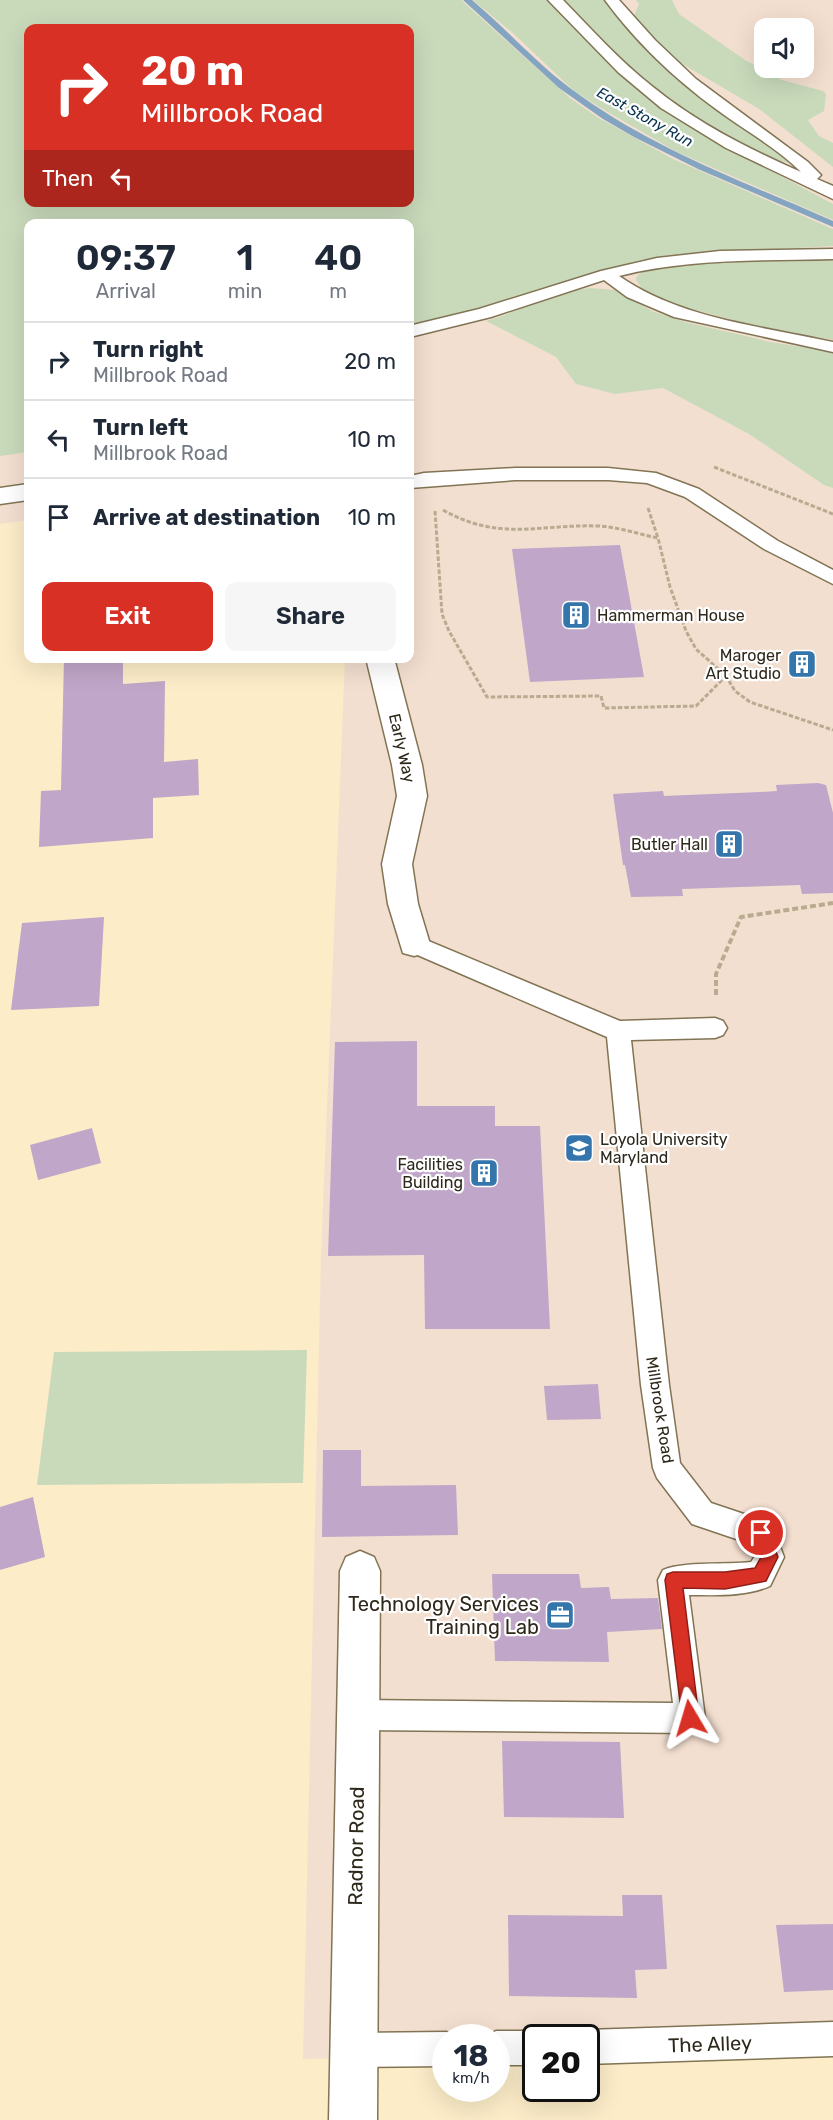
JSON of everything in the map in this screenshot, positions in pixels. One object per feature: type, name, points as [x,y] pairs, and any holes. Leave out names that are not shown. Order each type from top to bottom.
[{"type":"street","points":[[0,496],[24,493]]},
{"type":"street","name":"Early Way","points":[[382,663],[407,765],[412,796],[397,864],[403,904],[414,944]]},
{"type":"street","name":"Radnor Road","points":[[353,2120],[360,1571]]},
{"type":"lane","points":[[555,0],[626,71],[673,109],[739,148],[828,191]]},
{"type":"lane","points":[[612,0],[660,56],[720,105],[805,167],[828,191]]},
{"type":"lane","points":[[414,330],[428,325],[478,315],[648,264],[685,259],[833,254]]},
{"type":"lane","points":[[606,275],[633,293],[680,313],[833,347]]},
{"type":"lane","points":[[414,481],[515,474],[608,474],[650,477],[692,493],[771,545],[833,578]]},
{"type":"lane","points":[[414,944],[618,1031],[715,1028]]},
{"type":"lane","name":"Millbrook Road","points":[[358,1715],[690,1718],[673,1580],[725,1580],[760,1576],[770,1557],[761,1533],[702,1514],[668,1468],[655,1385],[618,1031]]},
{"type":"lane","name":"The Alley","points":[[600,2047],[833,2039]]},
{"type":"lane","points":[[354,2050],[432,2049]]},
{"type":"path","points":[[435,504],[457,519],[504,532],[596,526],[658,538]]},
{"type":"path","points":[[648,509],[670,587],[686,631],[696,649],[726,676],[735,691],[750,702],[833,730]]},
{"type":"path","points":[[435,524],[442,614],[449,631],[487,697],[601,696],[604,708],[696,706],[726,676]]},
{"type":"path","points":[[715,1028],[716,974],[741,917],[833,903]]},
{"type":"shaded area","name":"Loyola University Maryland","points":[[0,0],[833,0],[833,2042],[600,2037],[600,2024],[522,2024],[522,2037],[510,2037],[510,2024],[432,2024],[432,2046],[415,2056],[303,2059],[321,1256],[345,663],[414,663],[414,219],[24,219],[24,521],[0,524]]},
{"type":"green space","points":[[0,0],[461,0],[570,98],[597,117],[673,159],[833,229],[833,246],[669,255],[640,260],[526,295],[414,325],[414,219],[24,219],[24,453],[0,456]]},
{"type":"green space","points":[[473,0],[548,0],[646,95],[709,137],[833,204],[833,220],[677,152],[599,107],[574,91],[514,34]]},
{"type":"green space","points":[[562,0],[605,0],[666,70],[786,158],[789,163],[771,159],[741,144],[674,104],[637,74]]},
{"type":"green space","points":[[636,0],[672,0],[679,14],[754,65],[754,78],[778,78],[823,91],[826,94],[824,111],[808,120],[819,136],[833,143],[833,167],[759,109],[674,59],[633,18],[639,4]]},
{"type":"green space","points":[[833,259],[833,340],[760,327],[684,307],[645,293],[636,280],[641,273],[675,264],[732,260]]},
{"type":"green space","points":[[590,288],[616,290],[652,311],[685,322],[771,342],[833,352],[833,488],[824,485],[749,434],[663,388],[615,394],[576,384],[556,357],[486,321],[550,298]]},
{"type":"green space","points":[[307,1350],[303,1483],[37,1485],[54,1352]]},
{"type":"building","name":"Hammerman House","points":[[620,545],[644,677],[530,682],[512,549]]},
{"type":"building","points":[[64,663],[123,663],[123,684],[165,681],[164,762],[198,759],[199,795],[153,798],[153,838],[39,847],[41,791],[61,790]]},
{"type":"building","name":"Butler Hall","points":[[818,783],[826,785],[833,813],[833,893],[802,894],[800,885],[682,889],[683,896],[631,897],[625,865],[623,865],[613,794],[663,791],[664,796],[760,792],[777,791],[776,785]]},
{"type":"building","points":[[104,917],[99,1006],[11,1010],[22,923]]},
{"type":"building","name":"Facilities Building","points":[[417,1041],[417,1106],[495,1106],[495,1126],[540,1126],[550,1329],[425,1329],[424,1255],[328,1256],[335,1042]]},
{"type":"building","points":[[92,1128],[101,1163],[38,1180],[30,1145]]},
{"type":"building","points":[[598,1384],[601,1419],[547,1420],[544,1386]]},
{"type":"building","points":[[323,1450],[361,1450],[361,1486],[456,1485],[458,1535],[322,1537]]},
{"type":"building","points":[[33,1497],[45,1557],[0,1570],[0,1507]]},
{"type":"building","name":"Technology Services Training Lab","points":[[492,1574],[579,1574],[581,1588],[609,1587],[611,1599],[658,1598],[662,1629],[607,1632],[609,1662],[495,1661]]},
{"type":"building","points":[[502,1741],[620,1742],[624,1818],[504,1817]]},
{"type":"building","points":[[622,1895],[662,1895],[667,1969],[635,1970],[637,1998],[509,1996],[508,1915],[623,1916]]},
{"type":"building","points":[[833,1924],[833,1990],[784,1992],[776,1925]]},
{"type":"waterway","name":"East Stony Run","points":[[467,0],[562,86],[606,117],[669,152],[833,224]]},
{"type":"place","name":"Hammerman House","points":[[576,615]]},
{"type":"place","name":"Maroger Art Studio","points":[[802,664]]},
{"type":"place","name":"Butler Hall","points":[[729,844]]},
{"type":"place","name":"Loyola University Maryland","points":[[579,1148]]},
{"type":"place","name":"Facilities Building","points":[[484,1173]]},
{"type":"place","name":"Technology Services Training Lab","points":[[560,1615]]},
{"type":"route","points":[[690,1718],[673,1580],[725,1580],[760,1576],[770,1557],[761,1533]]}]
